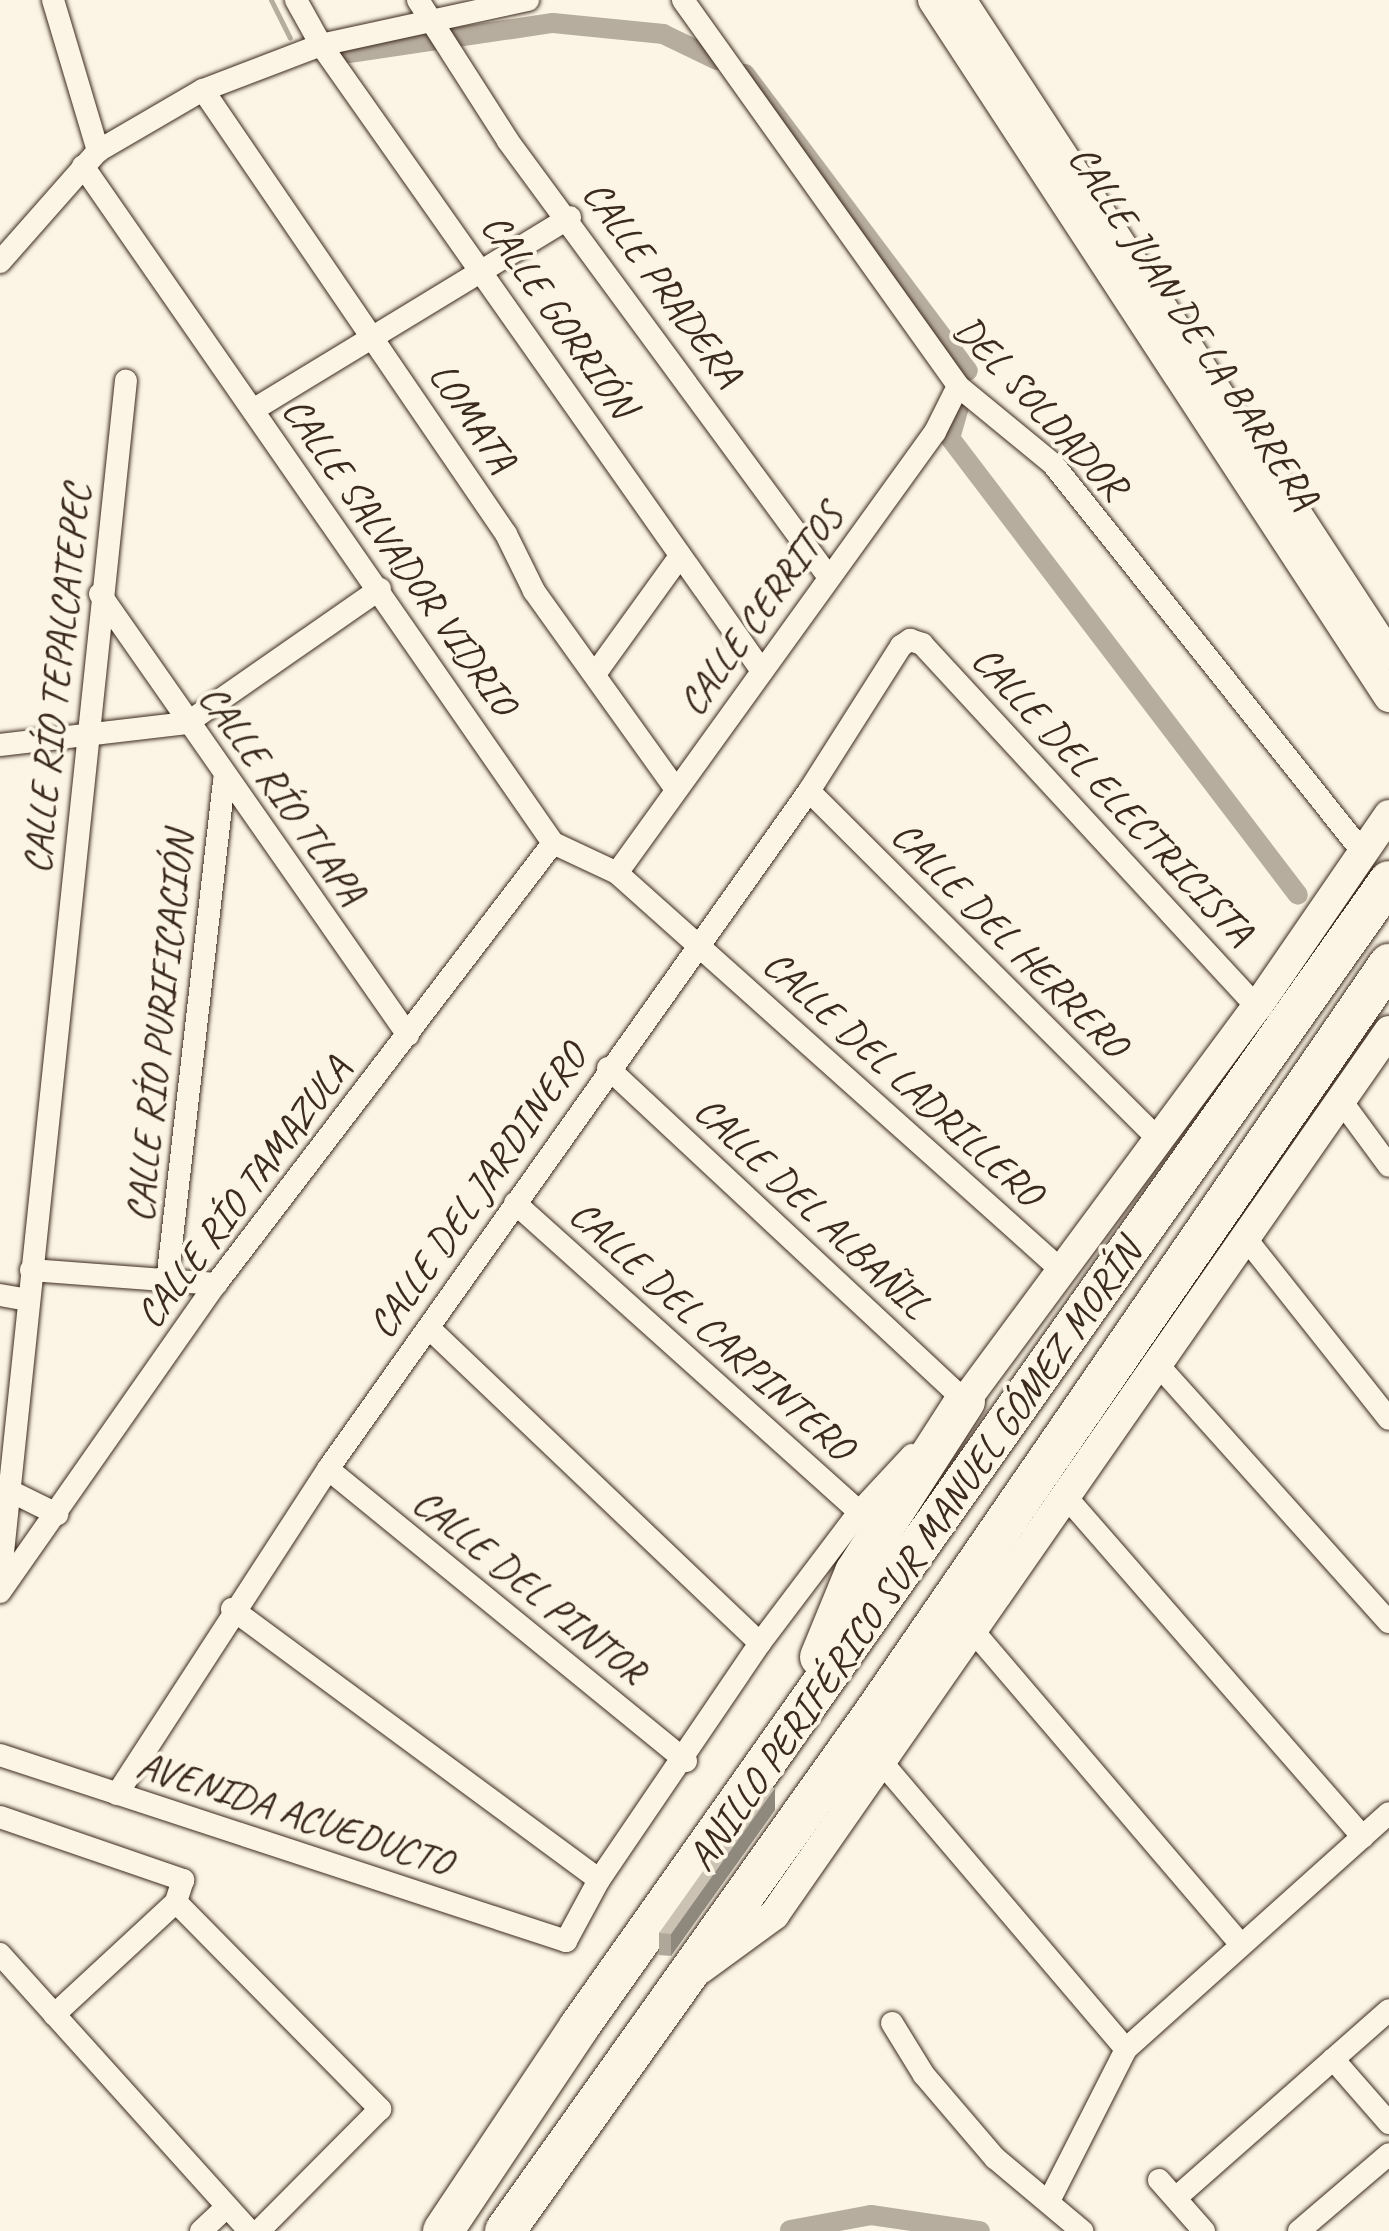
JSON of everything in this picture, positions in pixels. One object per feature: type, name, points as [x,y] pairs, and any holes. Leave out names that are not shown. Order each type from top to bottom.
[{"type":"highway","name":"ANILLO PERIFÉRICO SUR MANUEL GÓMEZ MORÍN","points":[[442,2231],[578,2027],[1378,873]]},
{"type":"highway","name":"ANILLO PERIFÉRICO SUR MANUEL GÓMEZ MORÍN","points":[[505,2231],[686,1980],[1389,964]]},
{"type":"highway","points":[[794,1720],[855,1572],[965,1401]]},
{"type":"main road","name":"CALLE JUAN DE LA BARRERA","points":[[934,0],[1016,105]]},
{"type":"main road","name":"CALLE JUAN DE LA BARRERA","points":[[961,0],[1016,105],[1171,345],[1389,697]]},
{"type":"main road","name":"CALLE JUAN DE LA BARRERA","points":[[1171,345],[1389,656]]},
{"type":"main road","points":[[965,1401],[1059,1268],[1257,1006],[1378,873],[1389,815]]},
{"type":"main road","points":[[686,1980],[774,1915],[879,1760],[974,1632],[1248,1240],[1389,1032]]},
{"type":"street","name":"CALLE SALVADOR VIDRIO","points":[[53,0],[91,158],[253,410],[553,843]]},
{"type":"street","name":"CALLE GORRIÓN","points":[[296,0],[322,45],[762,671]]},
{"type":"street","name":"CALLE PRADERA","points":[[418,0],[438,36],[828,576]]},
{"type":"street","points":[[0,262],[91,158],[203,90],[322,45],[438,36],[528,0]]},
{"type":"street","name":"DEL SOLDADOR","points":[[683,0],[958,386],[1053,464],[1378,873]]},
{"type":"street","name":"LOMATA","points":[[203,90],[519,554],[534,592],[676,789]]},
{"type":"street","points":[[253,410],[570,218]]},
{"type":"street","name":"CALLE RÍO TEPALCATEPEC","points":[[0,1581],[5,1487],[126,381]]},
{"type":"street","name":"CALLE CERRITOS","points":[[617,872],[935,432],[958,386]]},
{"type":"street","points":[[595,674],[680,556]]},
{"type":"street","points":[[0,745],[187,723],[380,589]]},
{"type":"street","name":"CALLE RÍO TLAPA","points":[[100,594],[224,781],[408,1035]]},
{"type":"street","name":"CALLE DEL JARDINERO","points":[[117,1794],[232,1609],[328,1469],[608,1068],[808,791],[910,640]]},
{"type":"street","name":"CALLE DEL ELECTRICISTA","points":[[910,640],[922,644],[1257,1006]]},
{"type":"street","name":"CALLE RÍO PURIFICACIÓN","points":[[167,1282],[224,781]]},
{"type":"street","name":"CALLE DEL HERRERO","points":[[808,791],[1158,1139]]},
{"type":"street","points":[[553,843],[617,872],[698,944]]},
{"type":"street","name":"CALLE RÍO TAMAZULA","points":[[0,1592],[216,1284],[553,843]]},
{"type":"street","name":"CALLE DEL LADRILLERO","points":[[698,944],[1059,1268]]},
{"type":"street","name":"CALLE DEL ALBAÑIL","points":[[608,1068],[965,1401]]},
{"type":"street","points":[[1342,1102],[1389,1166]]},
{"type":"street","name":"CALLE DEL CARPINTERO","points":[[514,1203],[859,1512]]},
{"type":"street","points":[[1248,1240],[1389,1419]]},
{"type":"street","points":[[31,1270],[216,1284]]},
{"type":"street","points":[[0,1296],[28,1300]]},
{"type":"street","points":[[429,1328],[760,1643]]},
{"type":"street","points":[[1159,1366],[1389,1622]]},
{"type":"street","points":[[232,1609],[599,1880],[686,1761],[760,1643],[859,1512],[965,1401]]},
{"type":"street","name":"CALLE DEL PINTOR","points":[[328,1469],[686,1761]]},
{"type":"street","points":[[5,1487],[57,1514]]},
{"type":"street","points":[[1066,1498],[1362,1837]]},
{"type":"street","points":[[974,1632],[1241,1946]]},
{"type":"street","name":"AVENIDA ACUEDUCTO","points":[[0,1755],[566,1940],[599,1880]]},
{"type":"street","points":[[879,1760],[1126,2049]]},
{"type":"street","points":[[1048,2201],[1126,2049],[1389,1813]]},
{"type":"street","points":[[0,1816],[179,1891],[380,2109],[266,2224]]},
{"type":"street","points":[[54,2015],[179,1891]]},
{"type":"street","points":[[0,1954],[250,2231]]},
{"type":"street","points":[[1178,2196],[1389,2010]]},
{"type":"street","points":[[892,2023],[924,2075],[995,2158],[1082,2231]]},
{"type":"street","points":[[1333,2059],[1389,2123]]},
{"type":"street","points":[[1299,2231],[1389,2154]]},
{"type":"street","points":[[1159,2180],[1178,2196],[1204,2231]]},
{"type":"street","points":[[201,2231],[226,2208]]},
{"type":"building","points":[[763,1787],[775,1788],[671,1934],[659,1933]]},
{"type":"waterway","points":[[271,0],[290,38]]},
{"type":"waterway","points":[[349,53],[553,23],[663,34],[717,60]]},
{"type":"waterway","points":[[745,74],[968,371]]},
{"type":"waterway","points":[[959,407],[950,438],[1298,895]]},
{"type":"waterway","points":[[790,2230],[871,2215],[980,2231]]}]
